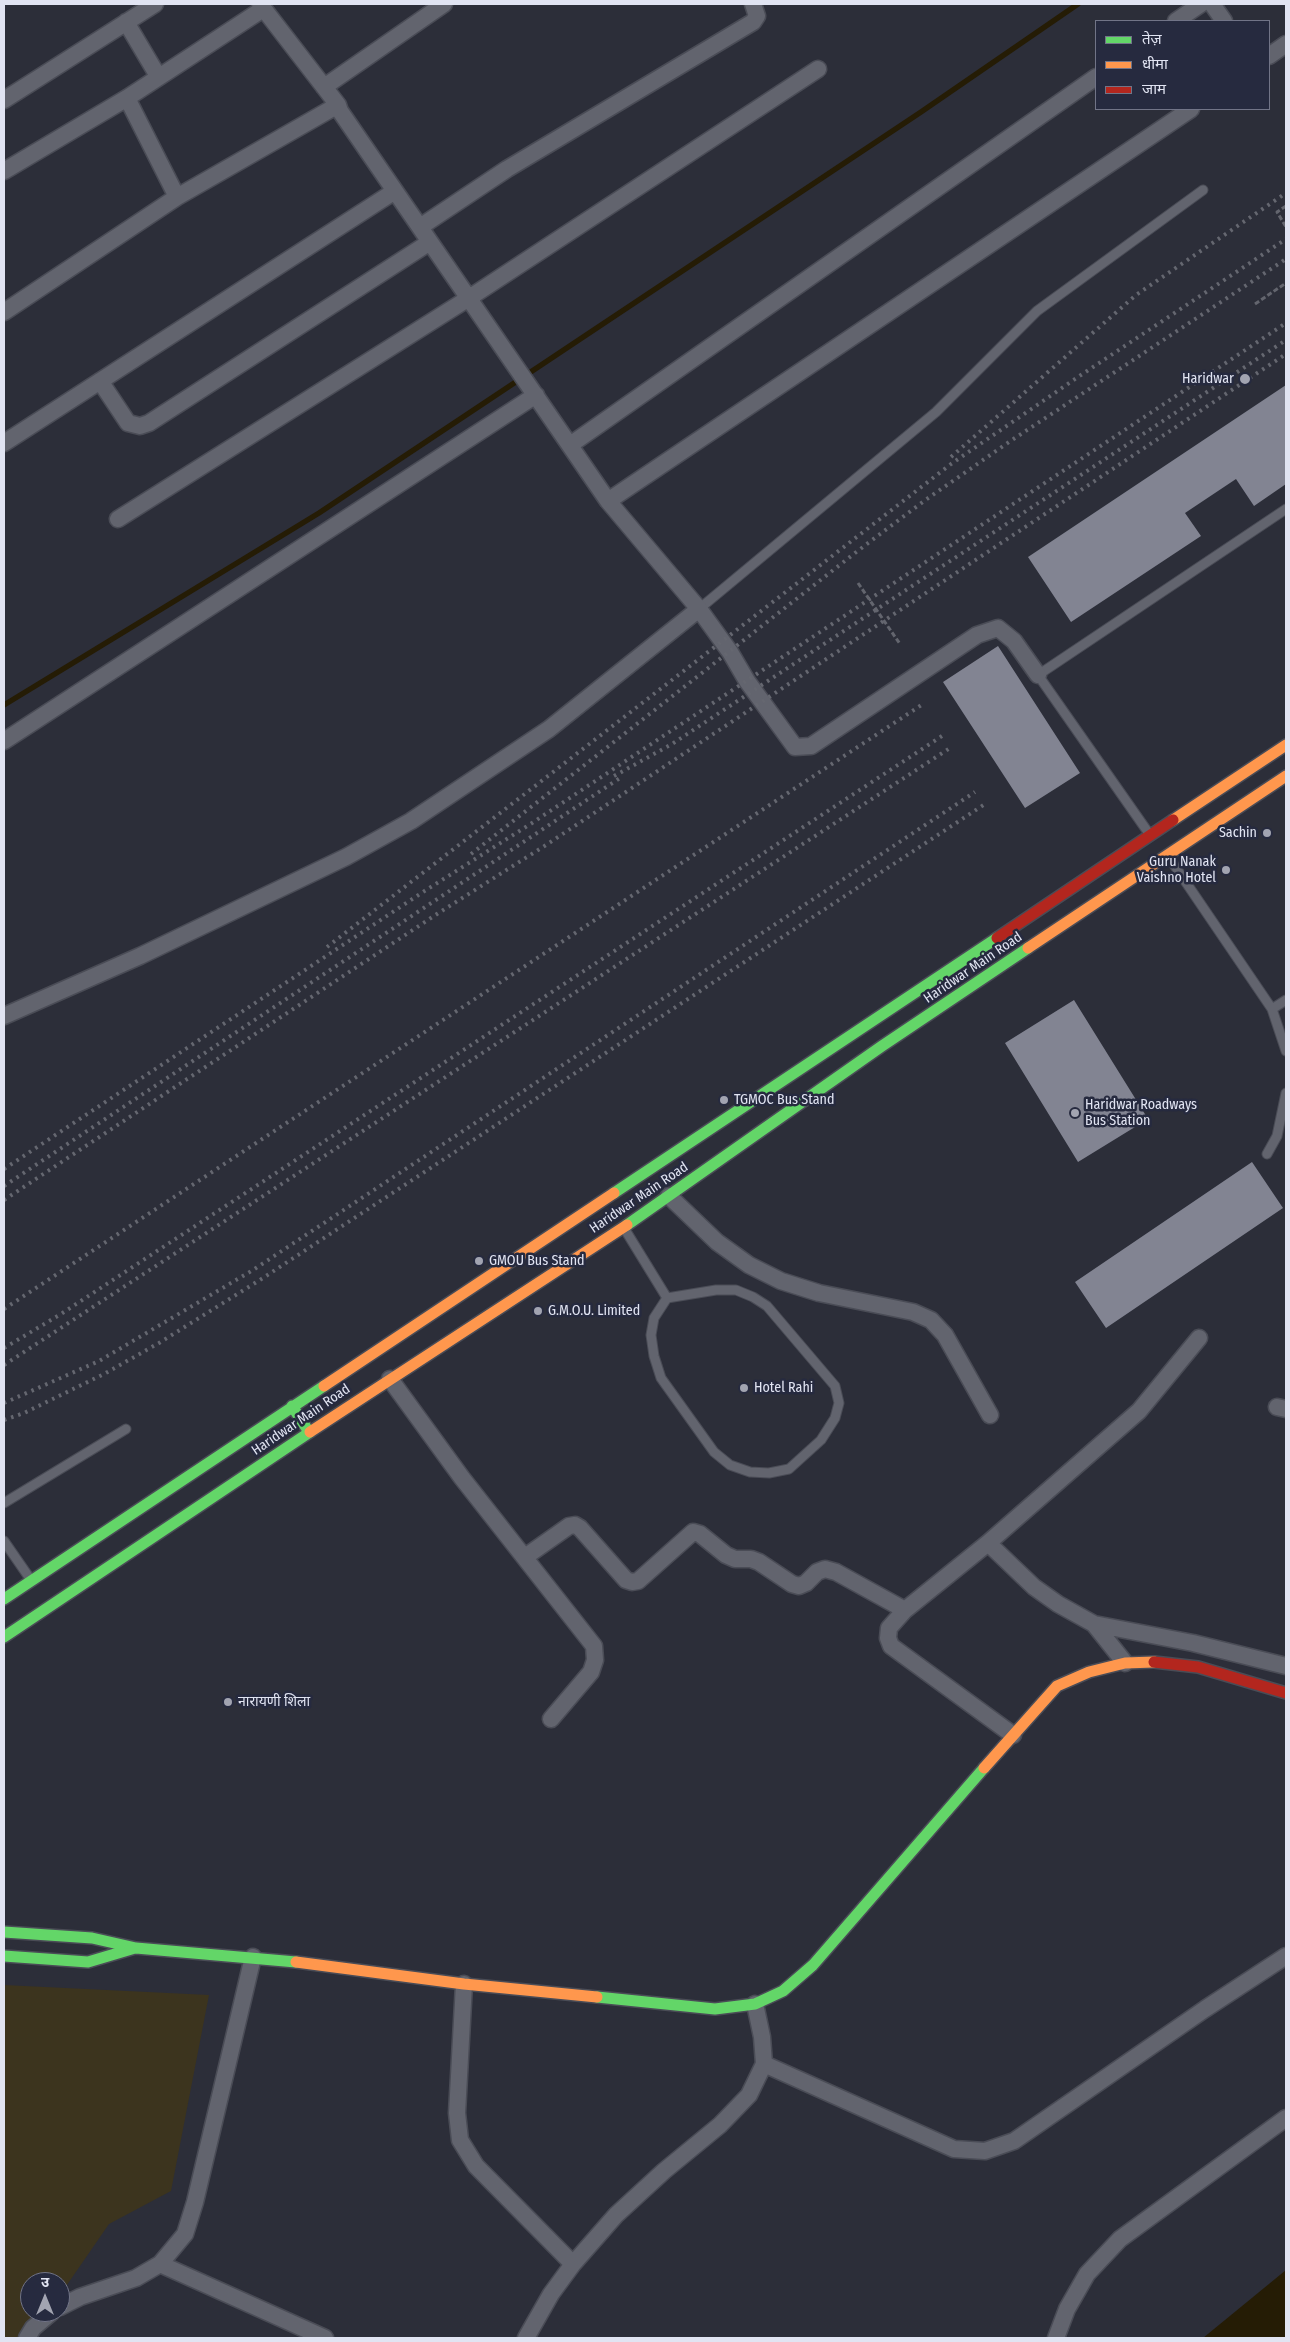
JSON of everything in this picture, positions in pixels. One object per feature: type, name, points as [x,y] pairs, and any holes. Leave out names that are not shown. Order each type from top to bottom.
[{"type":"main road","name":"Haridwar Main Road","points":[[4,1637],[309,1432],[624,1228],[882,1046],[1078,899],[1150,835],[1286,745]]},
{"type":"main road","name":"Haridwar Main Road","points":[[4,1599],[292,1406],[1078,899],[1168,855],[1286,776]]},
{"type":"main road","points":[[292,1406],[309,1432]]},
{"type":"main road","points":[[4,1932],[92,1938],[136,1948],[253,1957],[464,1984],[715,2009],[755,2004],[783,1991],[813,1965],[1058,1686],[1089,1672],[1125,1663],[1157,1662],[1198,1667],[1286,1693]]},
{"type":"main road","points":[[4,1956],[88,1962],[136,1948]]},
{"type":"street","points":[[4,100],[155,4]]},
{"type":"street","points":[[324,87],[444,4]]},
{"type":"street","points":[[420,227],[507,169],[753,22],[757,16],[753,4]]},
{"type":"street","points":[[1177,20],[1201,4]]},
{"type":"street","points":[[1212,4],[1223,20]]},
{"type":"street","points":[[4,171],[127,98],[262,6],[338,105],[340,111],[608,501],[699,609],[730,652],[747,681],[795,747],[811,746],[977,635],[998,628],[1014,641],[1038,674]]},
{"type":"street","points":[[126,22],[158,76]]},
{"type":"street","points":[[1270,55],[1286,44]]},
{"type":"street","points":[[118,519],[469,298],[818,69]]},
{"type":"street","points":[[570,445],[1095,78]]},
{"type":"street","points":[[127,98],[177,197]]},
{"type":"street","points":[[4,312],[177,197],[338,105]]},
{"type":"street","points":[[608,501],[1190,110]]},
{"type":"street","points":[[4,443],[395,191]]},
{"type":"street","points":[[100,381],[128,423],[140,426],[149,423],[430,242]]},
{"type":"street","points":[[4,740],[532,390]]},
{"type":"street","points":[[4,1016],[140,956],[346,857],[411,821],[549,729],[699,609]]},
{"type":"street","points":[[669,1196],[717,1242],[749,1266],[781,1282],[819,1293],[905,1310],[931,1320],[945,1335],[990,1415]]},
{"type":"street","points":[[1013,1735],[891,1646],[888,1638],[889,1628],[905,1610],[988,1543],[1139,1411],[1199,1338]]},
{"type":"street","points":[[390,1379],[462,1478],[594,1646],[596,1660],[591,1672],[551,1719]]},
{"type":"street","points":[[525,1557],[569,1526],[575,1525],[580,1528],[626,1580],[632,1582],[638,1581],[693,1532],[700,1534],[726,1555],[735,1559],[751,1559],[759,1562],[792,1584],[799,1586],[806,1583],[817,1572],[825,1569],[836,1572],[905,1610]]},
{"type":"street","points":[[988,1543],[1034,1587],[1058,1604],[1094,1624],[1193,1643],[1286,1666]]},
{"type":"street","points":[[1094,1624],[1125,1663]]},
{"type":"street","points":[[764,2064],[954,2148],[985,2151],[1014,2141],[1205,2009],[1286,1956]]},
{"type":"street","points":[[70,2302],[136,2278],[160,2264],[185,2234],[195,2202],[253,1957]]},
{"type":"street","points":[[464,1984],[457,2113],[460,2140],[476,2166],[574,2264]]},
{"type":"street","points":[[526,2338],[551,2294],[616,2215],[664,2171],[720,2125],[749,2095],[764,2064],[762,2037],[755,2004]]},
{"type":"street","points":[[1056,2338],[1067,2309],[1087,2274],[1120,2239],[1286,2118]]},
{"type":"street","points":[[160,2264],[325,2338]]},
{"type":"street","points":[[27,2338],[41,2322]]},
{"type":"lane","points":[[699,609],[936,412],[1037,311],[1203,190]]},
{"type":"lane","points":[[1150,835],[1038,674],[1286,509]]},
{"type":"lane","points":[[1168,855],[1272,1008],[1286,1051]]},
{"type":"lane","points":[[1272,1008],[1286,1000]]},
{"type":"lane","points":[[1267,1154],[1276,1136],[1286,1093]]},
{"type":"lane","points":[[624,1228],[667,1298]]},
{"type":"lane","points":[[716,1290],[736,1290],[753,1296],[767,1306],[835,1386],[839,1403],[835,1418],[821,1440],[789,1469],[769,1473],[750,1472],[730,1465],[714,1452],[661,1378],[654,1356],[651,1336],[654,1318],[667,1298],[716,1290]]},
{"type":"lane","points":[[4,1503],[126,1429]]},
{"type":"lane","points":[[4,1541],[31,1581]]},
{"type":"path","points":[[1286,206],[1276,212],[1286,227]]},
{"type":"path","points":[[1255,304],[1286,283]]},
{"type":"path","points":[[858,584],[900,644]]},
{"type":"shaded area","points":[[4,1985],[209,1995],[171,2191],[109,2224],[70,2281],[70,2272],[20,2272],[20,2322],[41,2322],[30,2338],[4,2338]]},
{"type":"shaded area","points":[[1286,2270],[1286,2338],[1203,2338]]},
{"type":"building","points":[[1286,385],[1286,484],[1254,506],[1236,479],[1185,513],[1201,536],[1071,622],[1028,557]]},
{"type":"building","points":[[998,646],[1080,773],[1025,808],[943,682]]},
{"type":"building","points":[[1074,1000],[1148,1119],[1078,1162],[1005,1043]]},
{"type":"building","points":[[1252,1162],[1283,1208],[1106,1328],[1075,1282]]},
{"type":"waterway","points":[[4,705],[319,513],[921,112],[1078,4]]},
{"type":"railway","points":[[951,457],[1136,295],[1286,193]]},
{"type":"railway","points":[[327,947],[951,464],[1286,239]]},
{"type":"railway","points":[[471,854],[924,501],[1009,442],[1286,259]]},
{"type":"railway","points":[[4,1169],[423,892],[532,823],[1286,323]]},
{"type":"railway","points":[[614,776],[672,744],[1286,340]]},
{"type":"railway","points":[[4,1200],[437,914],[546,845],[1286,354]]},
{"type":"railway","points":[[4,1309],[923,704]]},
{"type":"railway","points":[[4,1348],[61,1314],[942,736]]},
{"type":"railway","points":[[4,1365],[950,748]]},
{"type":"railway","points":[[4,1186],[623,776]]},
{"type":"railway","points":[[4,1403],[99,1361],[253,1270],[975,792]]},
{"type":"railway","points":[[4,1420],[24,1413],[104,1374],[159,1343],[263,1278],[985,804]]},
{"type":"traffic: fast","points":[[614,1193],[997,938]]},
{"type":"traffic: fast","points":[[627,1225],[882,1046],[1028,948]]},
{"type":"traffic: fast","points":[[4,1599],[324,1386]]},
{"type":"traffic: fast","points":[[292,1406],[309,1432]]},
{"type":"traffic: fast","points":[[4,1637],[310,1432]]},
{"type":"traffic: fast","points":[[597,1997],[715,2009],[755,2004],[783,1991],[813,1965],[984,1768]]},
{"type":"traffic: fast","points":[[4,1932],[92,1938],[136,1948],[296,1962]]},
{"type":"traffic: fast","points":[[4,1956],[88,1962],[135,1948]]},
{"type":"traffic: slow","points":[[1173,820],[1286,745]]},
{"type":"traffic: slow","points":[[1028,948],[1286,776]]},
{"type":"traffic: slow","points":[[324,1386],[614,1193]]},
{"type":"traffic: slow","points":[[310,1432],[627,1225]]},
{"type":"traffic: slow","points":[[984,1768],[1057,1686],[1089,1672],[1125,1663],[1154,1662]]},
{"type":"traffic: slow","points":[[296,1962],[464,1984],[597,1997]]},
{"type":"traffic: jam","points":[[997,938],[1173,820]]},
{"type":"traffic: jam","points":[[1154,1662],[1198,1667],[1286,1693]]},
{"type":"place","name":"Haridwar","points":[[1245,379]]},
{"type":"place","name":"Sachin","points":[[1267,833]]},
{"type":"place","name":"Guru Nanak Vaishno Hotel","points":[[1226,870]]},
{"type":"place","name":"TGMOC Bus Stand","points":[[724,1100]]},
{"type":"place","name":"Haridwar Roadways Bus Station","points":[[1075,1113]]},
{"type":"place","name":"GMOU Bus Stand","points":[[479,1261]]},
{"type":"place","name":"G.M.O.U. Limited","points":[[538,1311]]},
{"type":"place","name":"Hotel Rahi","points":[[744,1388]]},
{"type":"place","name":"नारायणी शिला","points":[[228,1702]]}]
